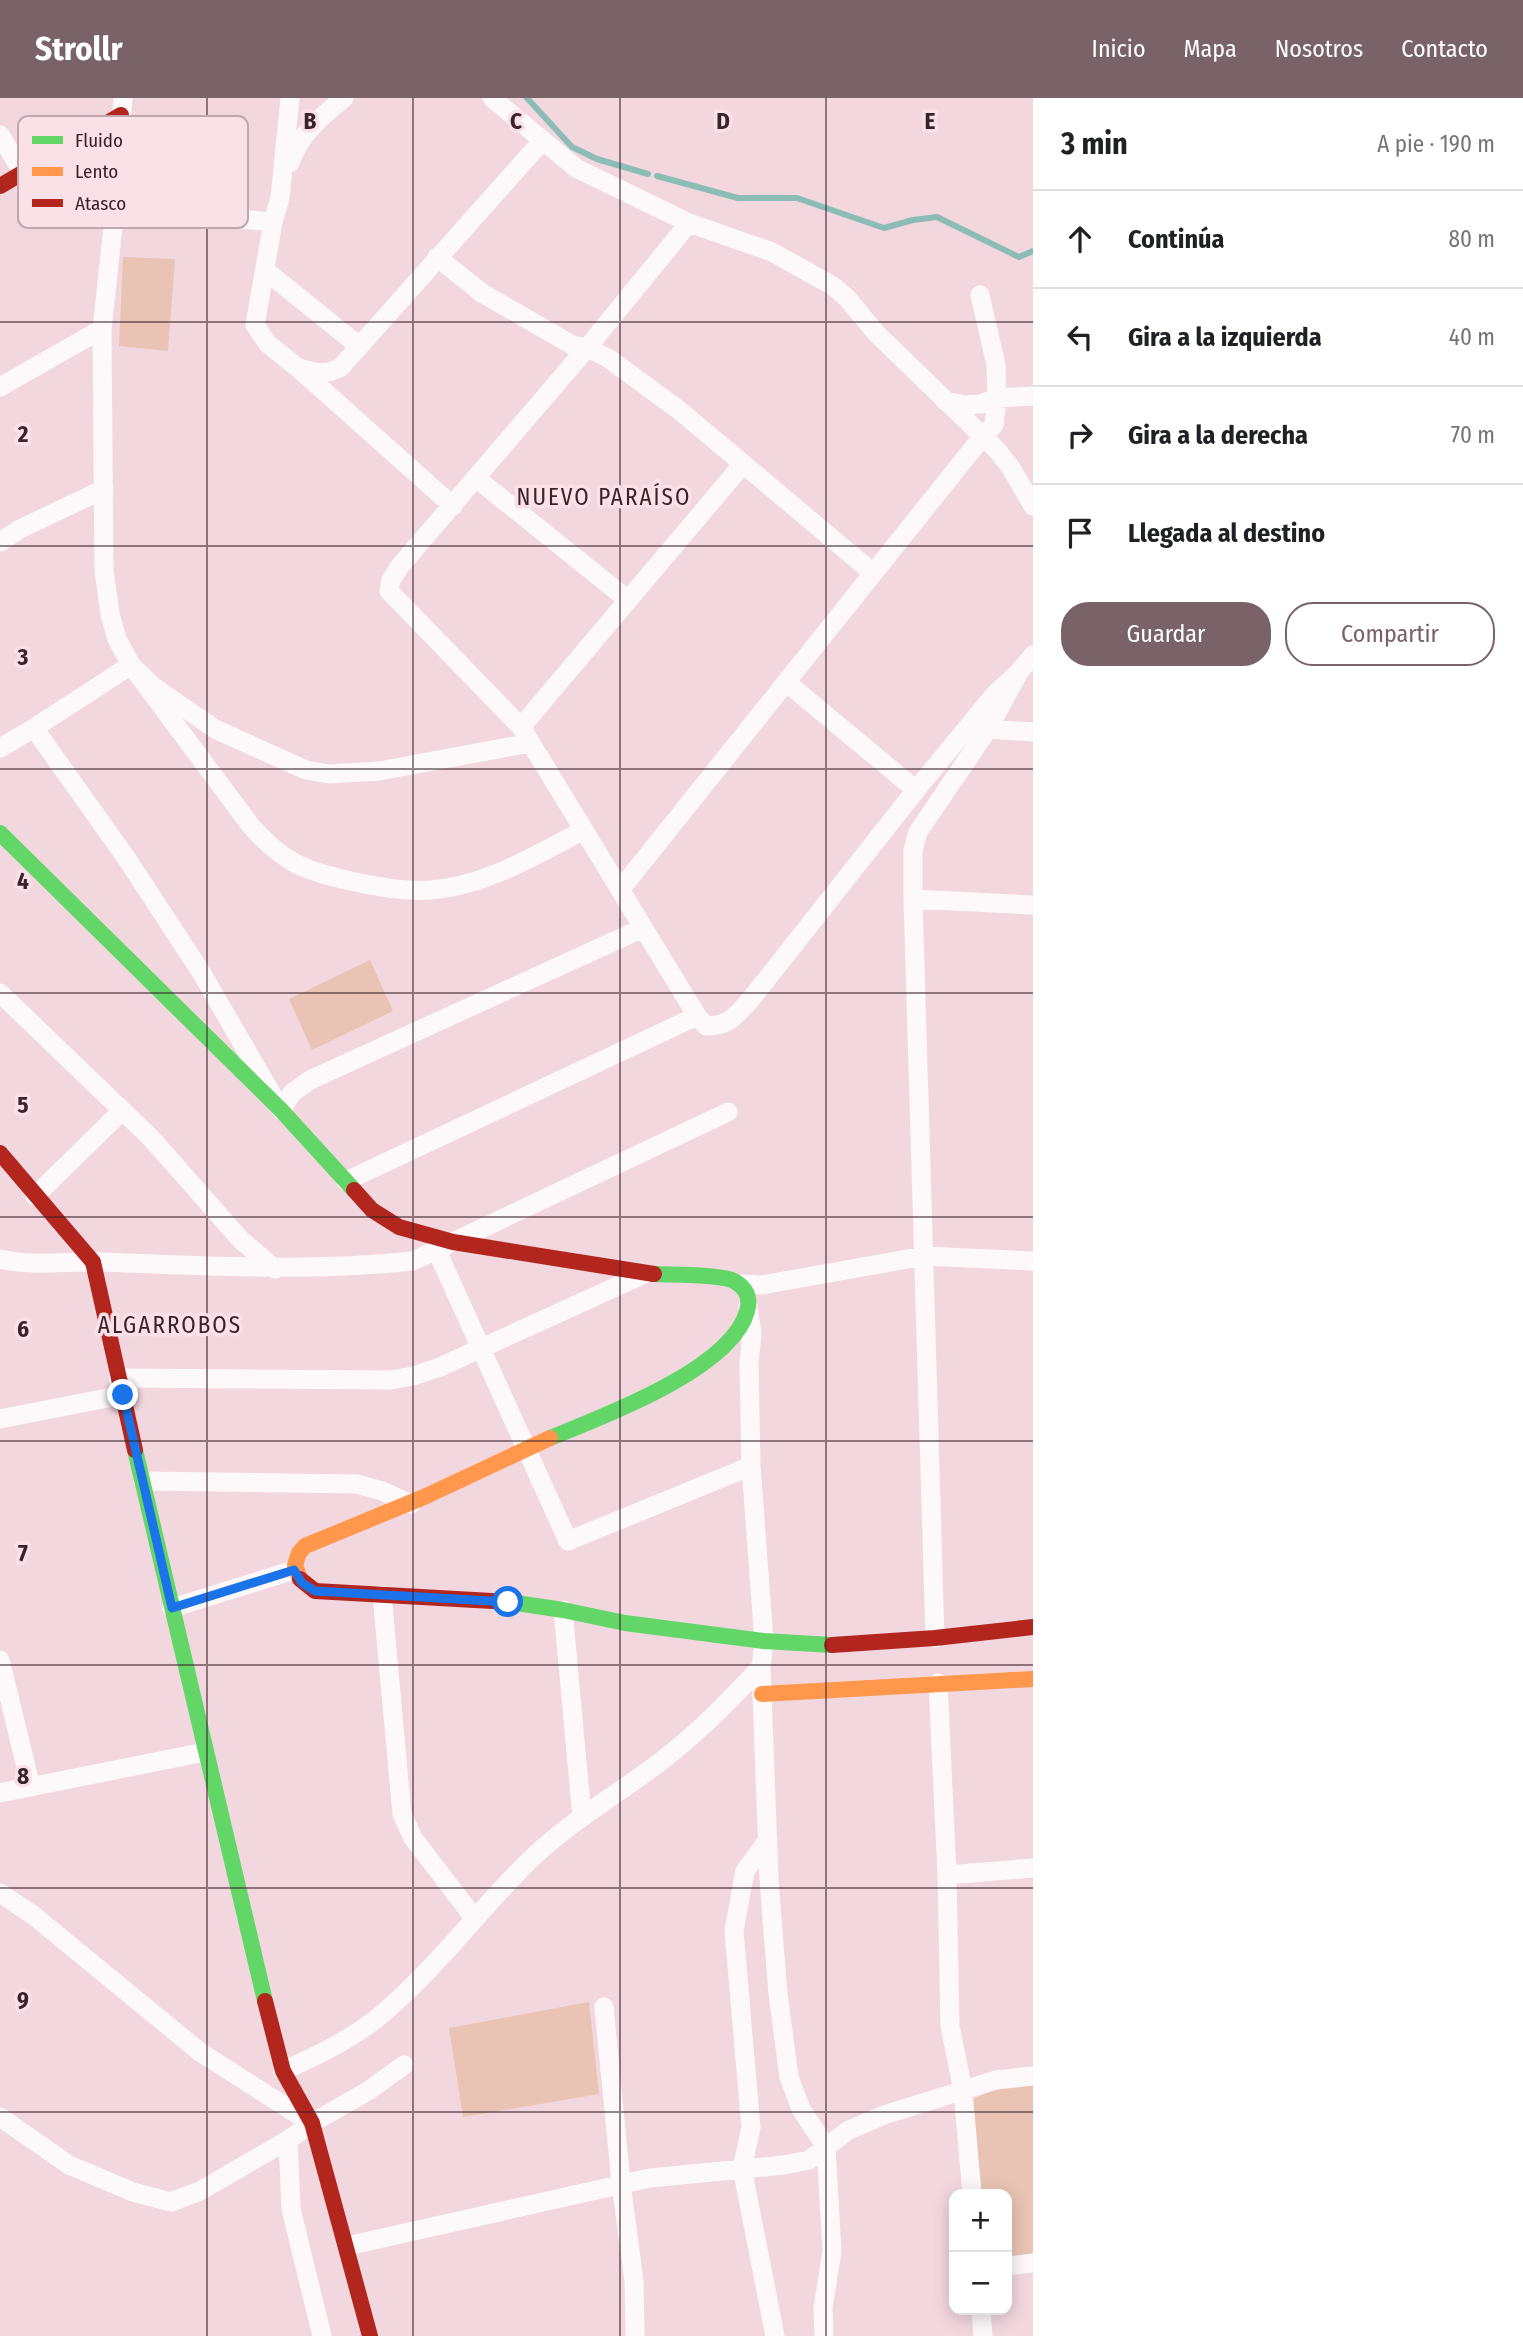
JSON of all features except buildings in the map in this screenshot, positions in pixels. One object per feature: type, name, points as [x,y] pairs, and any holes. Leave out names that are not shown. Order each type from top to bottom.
[{"type":"street","points":[[280,198],[290,98]]},
{"type":"street","points":[[344,98],[312,125],[300,140],[274,222],[255,326],[268,344],[453,506]]},
{"type":"street","points":[[492,98],[576,168],[689,223],[772,252],[833,286],[847,298],[876,333],[983,436],[1011,468],[1033,506]]},
{"type":"street","points":[[0,135],[18,165]]},
{"type":"street","points":[[298,368],[319,374],[331,373],[341,367],[543,140]]},
{"type":"street","points":[[0,186],[18,176]]},
{"type":"street","points":[[248,220],[274,222]]},
{"type":"street","points":[[689,223],[587,348],[400,566],[391,580],[389,591],[526,735],[643,929],[697,1016],[706,1026],[721,1026],[751,999],[916,790],[995,694],[1033,655]]},
{"type":"street","points":[[113,228],[102,329],[104,570],[110,614],[117,639],[131,665],[251,826],[284,858],[307,869],[371,886],[400,890],[431,890],[463,885],[500,873],[584,830]]},
{"type":"street","points":[[437,257],[482,293],[572,345],[587,348],[608,358],[679,410],[873,573]]},
{"type":"street","points":[[266,271],[359,346]]},
{"type":"street","points":[[620,890],[994,425],[996,365],[980,295]]},
{"type":"street","points":[[0,387],[102,329]]},
{"type":"street","points":[[944,401],[964,405],[981,404],[997,398],[1033,396]]},
{"type":"street","points":[[131,665],[154,687],[215,729],[306,770],[329,774],[379,771],[526,735],[628,600],[743,464]]},
{"type":"street","points":[[476,478],[628,600]]},
{"type":"street","points":[[0,542],[20,529],[104,489]]},
{"type":"street","points":[[0,748],[131,665]]},
{"type":"street","points":[[935,1638],[913,899],[914,841],[988,729],[1019,672]]},
{"type":"street","points":[[786,682],[916,790]]},
{"type":"street","points":[[34,728],[127,859],[201,972],[281,1110]]},
{"type":"street","points":[[988,729],[1033,732]]},
{"type":"street","points":[[0,833],[281,1110],[372,1210],[399,1227],[445,1246],[646,1273],[731,1279],[742,1284],[762,1285],[924,1255],[1033,1261]]},
{"type":"street","points":[[913,899],[1033,905]]},
{"type":"street","points":[[281,1110],[292,1093],[310,1080],[643,929]]},
{"type":"street","points":[[0,993],[151,1138],[241,1240],[275,1269]]},
{"type":"street","points":[[346,1181],[697,1016]]},
{"type":"street","points":[[35,1196],[121,1111]]},
{"type":"street","points":[[0,1259],[19,1264],[93,1262],[275,1269],[364,1266],[413,1261],[728,1112]]},
{"type":"street","points":[[0,1153],[93,1262],[258,1975],[283,2071],[312,2123],[370,2336]]},
{"type":"street","points":[[445,1246],[480,1348],[568,1541],[751,1466]]},
{"type":"street","points":[[0,1419],[120,1387],[391,1380],[413,1376],[440,1367],[646,1273]]},
{"type":"street","points":[[742,1284],[748,1293],[752,1334],[749,1362],[751,1466],[764,1641],[761,1667],[769,1880],[778,1994],[789,2077],[801,2109],[826,2147],[831,2251],[823,2308],[824,2336]]},
{"type":"street","points":[[748,1306],[742,1323],[733,1336],[710,1358],[664,1387],[527,1448],[411,1504],[305,1546],[296,1555],[294,1570],[302,1583],[315,1591],[508,1602],[625,1622],[764,1641],[828,1645],[935,1638],[1033,1627]]},
{"type":"street","points":[[143,1481],[357,1484],[382,1491],[411,1504]]},
{"type":"street","points":[[172,1608],[294,1570]]},
{"type":"street","points":[[382,1595],[402,1814],[413,1838],[475,1919]]},
{"type":"street","points":[[563,1610],[582,1817]]},
{"type":"street","points":[[0,1660],[31,1787]]},
{"type":"street","points":[[283,2071],[329,2050],[375,2019],[533,1858],[582,1817],[660,1762],[709,1722],[761,1667]]},
{"type":"street","points":[[762,1694],[1033,1679]]},
{"type":"street","points":[[938,1683],[947,1875],[950,2026],[963,2091],[972,2189]]},
{"type":"street","points":[[0,1793],[205,1752]]},
{"type":"street","points":[[768,1840],[746,1871],[734,1931],[751,2127],[742,2168],[775,2336]]},
{"type":"street","points":[[947,1875],[1033,1868]]},
{"type":"street","points":[[0,1893],[33,1915],[200,2052],[312,2123]]},
{"type":"street","points":[[604,2007],[621,2183],[634,2281],[635,2336]]},
{"type":"street","points":[[0,2117],[69,2165],[133,2193],[172,2202],[200,2191],[288,2140],[368,2091],[404,2065]]},
{"type":"street","points":[[347,2246],[621,2183],[810,2160],[849,2130],[884,2115],[996,2080],[1033,2076]]},
{"type":"street","points":[[288,2140],[291,2209],[322,2336]]},
{"type":"street","points":[[1012,2265],[1033,2263]]},
{"type":"street","points":[[981,2315],[983,2336]]},
{"type":"shaded area","points":[[123,257],[175,259],[168,351],[119,346]]},
{"type":"shaded area","points":[[370,960],[393,1011],[312,1050],[289,999]]},
{"type":"shaded area","points":[[589,2002],[599,2094],[463,2117],[449,2028]]},
{"type":"shaded area","points":[[1033,2083],[1033,2255],[1012,2257],[1012,2189],[981,2189],[971,2100],[998,2088]]},
{"type":"waterway","points":[[527,98],[572,147],[597,159],[648,174]]},
{"type":"waterway","points":[[657,176],[738,198],[797,198],[884,228],[937,217],[1019,257],[1033,251]]},
{"type":"traffic: fast","points":[[0,833],[281,1110],[354,1190]]},
{"type":"traffic: fast","points":[[550,1438],[631,1404],[692,1371],[717,1352],[736,1332],[747,1311],[748,1301],[747,1293],[734,1281],[696,1275],[654,1274]]},
{"type":"traffic: fast","points":[[135,1450],[265,2001]]},
{"type":"traffic: fast","points":[[510,1602],[625,1623],[764,1641],[832,1645]]},
{"type":"traffic: slow","points":[[300,1579],[295,1565],[305,1546],[424,1497],[550,1438]]},
{"type":"traffic: slow","points":[[762,1694],[1033,1679]]},
{"type":"traffic: jam","points":[[0,186],[18,175]]},
{"type":"traffic: jam","points":[[0,1153],[93,1262],[135,1450]]},
{"type":"traffic: jam","points":[[354,1190],[372,1210],[399,1227],[453,1242],[654,1274]]},
{"type":"traffic: jam","points":[[300,1579],[315,1591],[510,1602]]},
{"type":"traffic: jam","points":[[832,1645],[935,1638],[1033,1627]]},
{"type":"traffic: jam","points":[[265,2001],[283,2071],[312,2123],[370,2336]]},
{"type":"district","name":"NUEVO PARAÍSO","points":[[604,497]]},
{"type":"district","name":"ALGARROBOS","points":[[170,1325]]},
{"type":"route","points":[[123,1395],[172,1608],[294,1570],[302,1583],[315,1591],[508,1602]]}]
